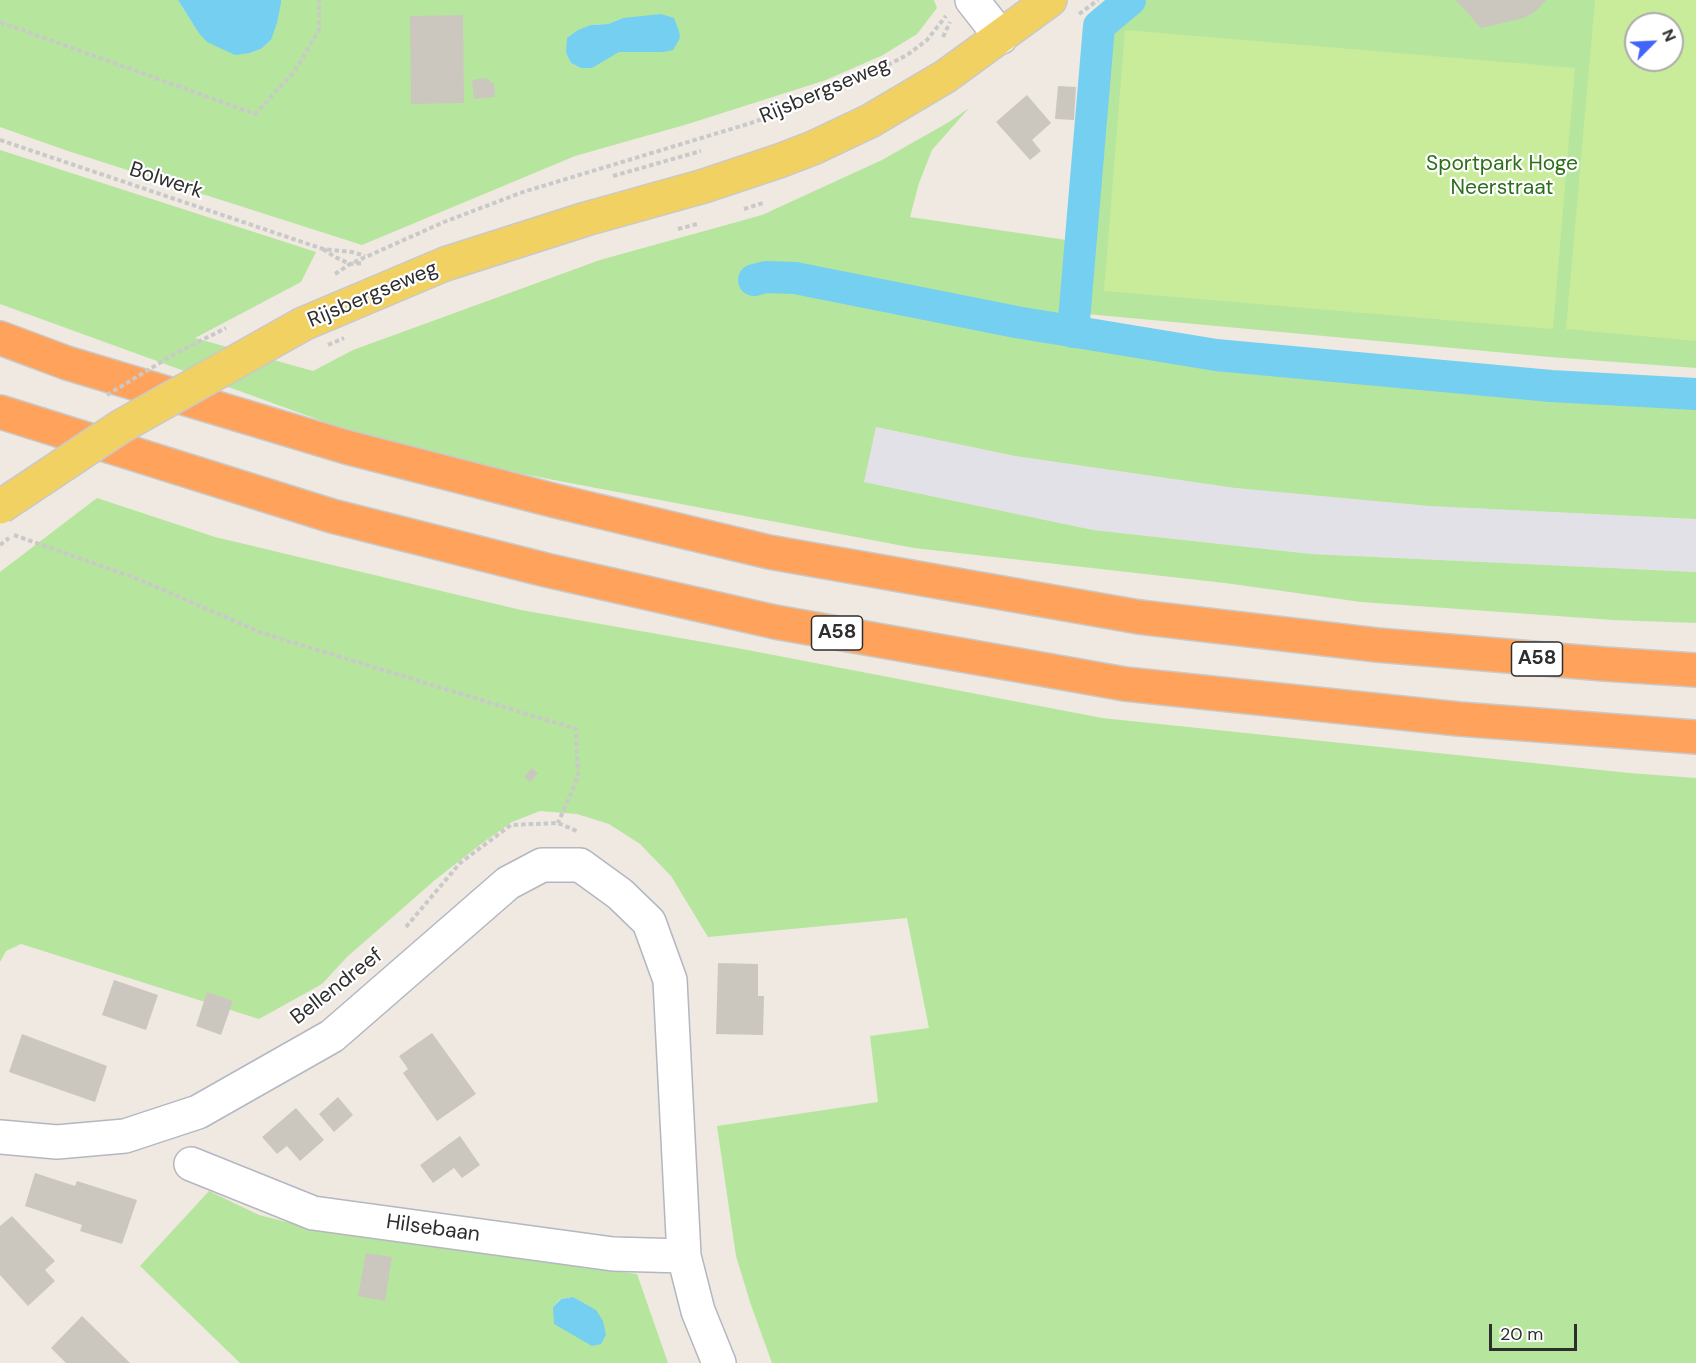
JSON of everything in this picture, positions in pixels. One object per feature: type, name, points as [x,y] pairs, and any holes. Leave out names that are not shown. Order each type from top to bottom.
[{"type":"highway","name":"A58","points":[[0,338],[67,363],[346,447],[556,501],[769,552],[1138,617],[1377,645],[1696,670]]},
{"type":"highway","name":"A58","points":[[0,411],[332,516],[546,570],[775,622],[1125,684],[1459,719],[1696,737]]},
{"type":"main road","name":"Rijsbergseweg","points":[[7,521],[120,426],[303,324],[445,264],[586,219],[704,186],[813,148],[870,121],[946,76],[1050,0]]},
{"type":"street","points":[[958,10],[1000,37]]},
{"type":"street","name":"Bellendreef","points":[[0,1137],[57,1142],[125,1136],[198,1112],[332,1036],[508,884],[543,865],[580,865],[620,894],[649,922],[670,980],[684,1256]]},
{"type":"street","name":"Hilsebaan","points":[[191,1164],[314,1213],[613,1254],[684,1256]]},
{"type":"street","points":[[684,1256],[698,1311],[718,1363]]},
{"type":"path","points":[[0,22],[255,114],[294,72],[319,30],[319,0]]},
{"type":"path","points":[[943,39],[958,10]]},
{"type":"path","name":"Rijsbergseweg","points":[[332,277],[350,264],[444,222],[523,192],[740,127],[836,92],[907,56],[958,10]]},
{"type":"path","name":"Bolwerk","points":[[0,140],[324,249],[352,252],[366,257]]},
{"type":"path","points":[[604,179],[711,148]]},
{"type":"path","name":"Bolwerk","points":[[324,249],[350,264]]},
{"type":"path","name":"Rijsbergseweg","points":[[350,264],[370,262]]},
{"type":"path","points":[[7,521],[262,633],[576,729],[578,777],[558,823]]},
{"type":"path","name":"Bellendreef","points":[[401,933],[460,863],[511,825],[558,823],[579,832]]},
{"type":"path","name":"Bellendreef","points":[[303,1014],[330,993]]},
{"type":"shaded area","points":[[876,427],[1015,456],[1235,488],[1429,506],[1696,519],[1696,572],[1311,554],[1093,530],[863,482]]},
{"type":"green space","points":[[0,0],[178,0],[198,32],[250,53],[261,49],[271,40],[281,0],[934,0],[937,8],[917,34],[883,55],[826,80],[688,124],[575,156],[362,245],[0,127]],"holes":[[[623,18],[636,51],[619,52],[581,68],[571,63],[566,53],[591,25],[608,24]]]},
{"type":"green space","name":"Sportpark Hoge Neerstraat","points":[[1122,0],[1696,0],[1696,368],[1550,357],[1087,314],[1109,41],[1096,51],[1098,20]]},
{"type":"green space","points":[[1595,0],[1696,0],[1696,341],[1566,329]]},
{"type":"green space","points":[[1125,30],[1575,68],[1553,329],[1104,291]]},
{"type":"green space","points":[[969,108],[932,150],[919,183],[910,217],[1080,242],[1072,341],[1552,395],[1696,402],[1696,519],[1429,506],[1235,488],[1015,456],[876,427],[864,482],[1093,530],[1311,554],[1696,572],[1696,623],[1613,620],[1361,602],[1225,583],[914,548],[467,463],[333,425],[0,304],[0,150],[316,252],[301,282],[195,338],[313,371],[353,350],[600,260],[762,215],[882,160]]},
{"type":"green space","points":[[97,498],[215,537],[521,610],[737,648],[1102,718],[1696,778],[1696,1363],[772,1363],[736,1256],[717,1126],[878,1102],[870,1036],[929,1028],[907,918],[708,937],[671,876],[640,844],[609,824],[577,814],[540,811],[512,822],[435,880],[347,957],[322,984],[259,1019],[21,944],[6,951],[0,962],[0,572]]},
{"type":"green space","points":[[209,1191],[259,1215],[322,1231],[637,1274],[668,1363],[240,1363],[140,1266]],"holes":[[[573,1297],[594,1310],[553,1307],[560,1299]]]},
{"type":"water","points":[[178,0],[281,0],[281,3],[271,40],[261,49],[235,55],[207,42]]},
{"type":"water","points":[[661,14],[674,18],[679,31],[680,38],[673,50],[619,52],[592,68],[581,68],[571,63],[566,53],[567,38],[578,30],[591,25],[608,24],[623,18]]},
{"type":"water","points":[[573,1297],[596,1310],[603,1321],[606,1335],[601,1344],[592,1346],[554,1324],[553,1307],[561,1299]]},
{"type":"building","points":[[1456,0],[1546,0],[1536,11],[1524,18],[1481,28]]},
{"type":"building","points":[[463,15],[464,103],[411,104],[410,16]]},
{"type":"building","points":[[486,78],[494,84],[495,97],[474,99],[472,80]]},
{"type":"building","points":[[1058,86],[1076,87],[1074,120],[1055,119]]},
{"type":"building","points":[[1027,95],[1051,123],[1032,140],[1041,151],[1030,160],[996,122]]},
{"type":"building","points":[[532,768],[538,773],[530,782],[524,777]]},
{"type":"building","points":[[718,963],[758,964],[758,996],[764,996],[763,1035],[716,1034]]},
{"type":"building","points":[[114,980],[158,995],[146,1030],[102,1015]]},
{"type":"building","points":[[207,992],[233,1001],[221,1035],[196,1026]]},
{"type":"building","points":[[432,1033],[476,1094],[437,1121],[403,1073],[408,1069],[399,1056]]},
{"type":"building","points":[[22,1034],[107,1066],[95,1102],[9,1072]]},
{"type":"building","points":[[338,1097],[353,1115],[334,1132],[319,1114]]},
{"type":"building","points":[[296,1108],[324,1140],[300,1161],[287,1146],[277,1154],[262,1137]]},
{"type":"building","points":[[460,1136],[480,1165],[462,1178],[454,1168],[433,1183],[420,1165]]},
{"type":"building","points":[[35,1173],[75,1186],[77,1181],[137,1200],[122,1244],[80,1231],[82,1225],[25,1206]]},
{"type":"building","points":[[12,1216],[55,1261],[45,1270],[55,1281],[28,1306],[0,1275],[0,1226]]},
{"type":"building","points":[[366,1253],[392,1257],[385,1301],[358,1296]]},
{"type":"building","points":[[82,1316],[130,1363],[66,1363],[51,1348]]},
{"type":"waterway","points":[[1073,332],[1099,26],[1130,0]]},
{"type":"waterway","points":[[754,280],[766,277],[795,278],[1016,322],[1216,355],[1551,386],[1696,394]]}]
